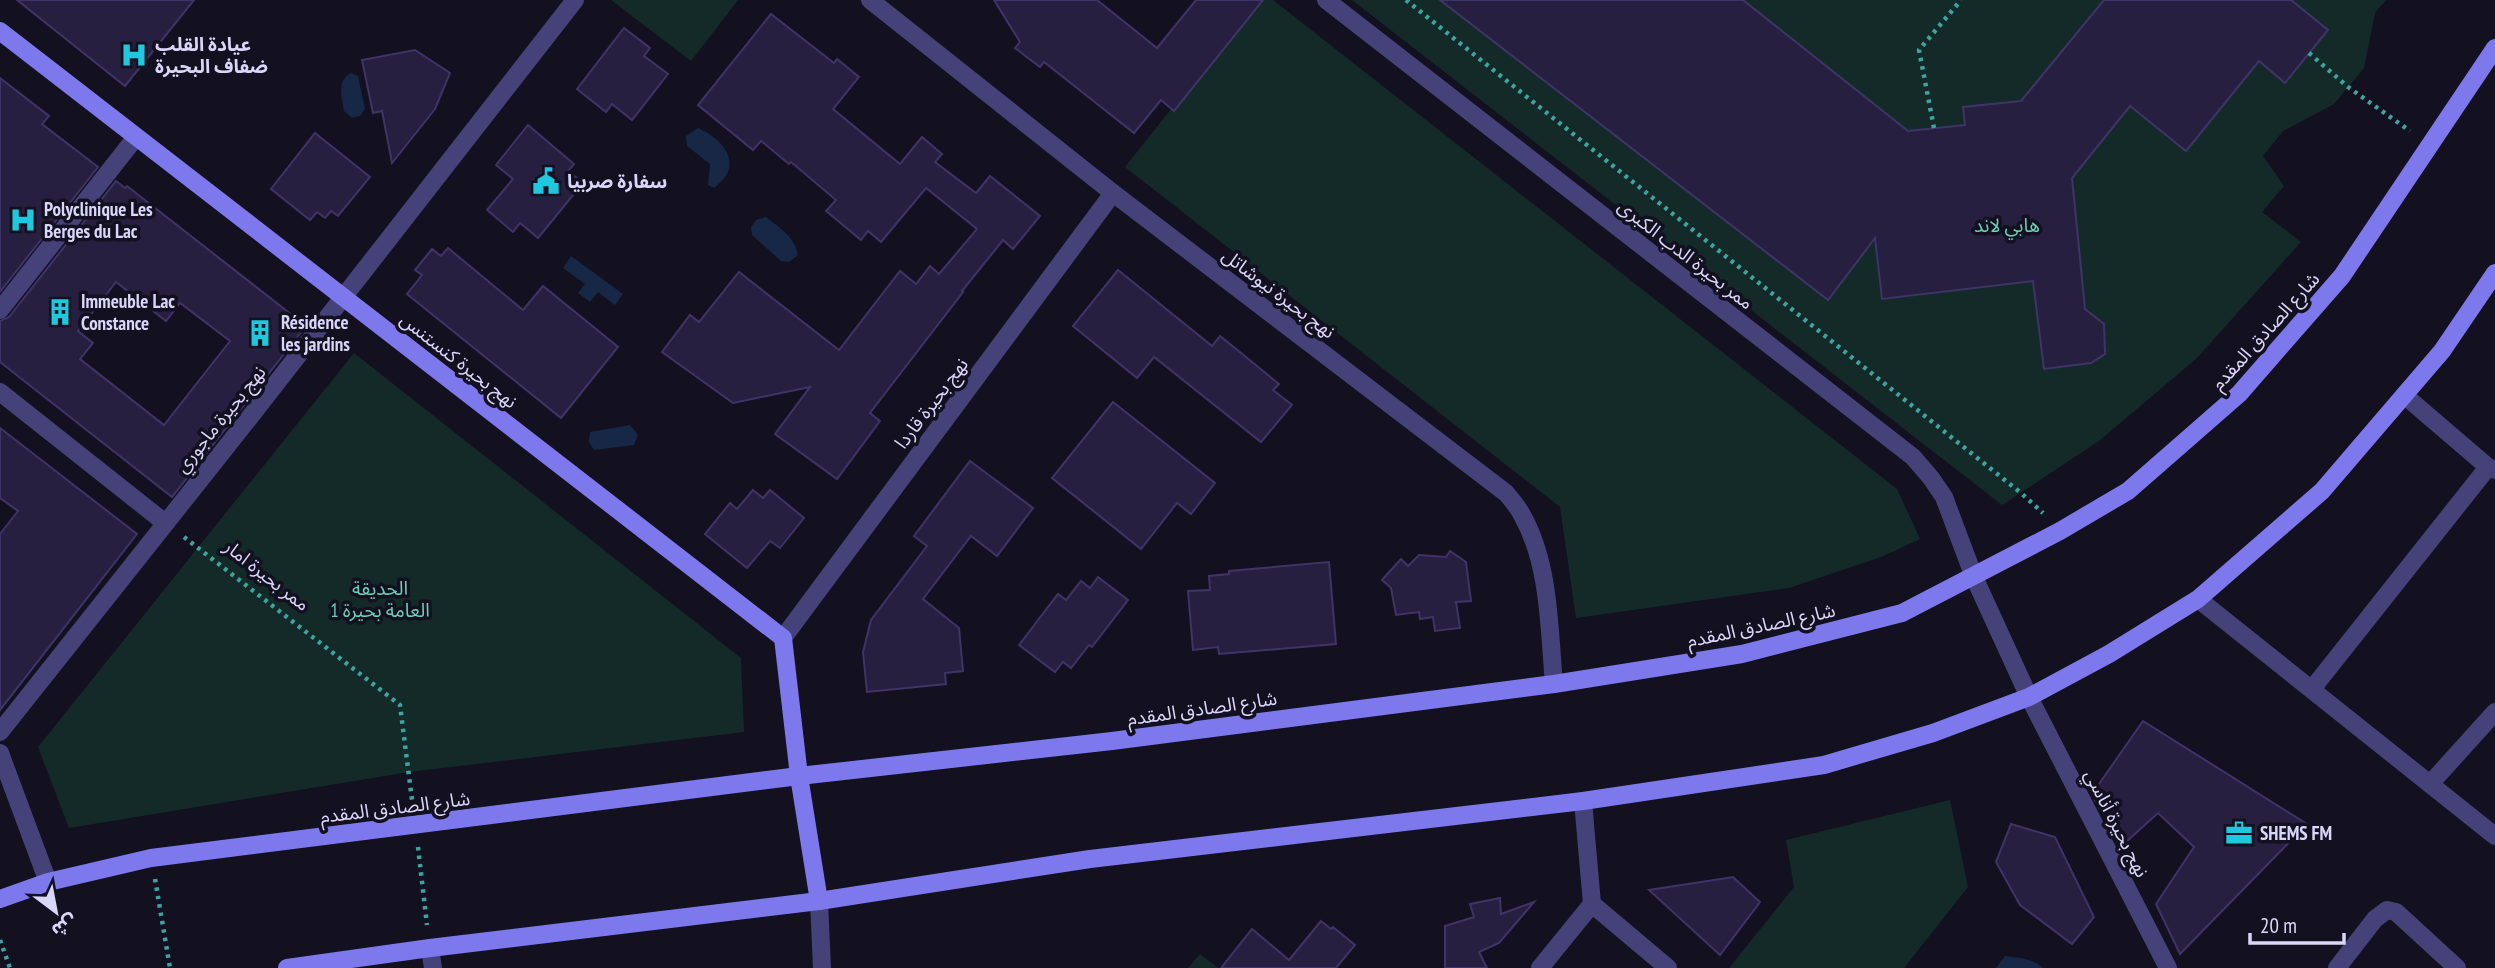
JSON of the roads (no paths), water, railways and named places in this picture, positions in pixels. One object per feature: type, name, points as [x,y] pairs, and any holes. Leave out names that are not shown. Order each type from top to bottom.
[{"type":"main road","name":"نهج بحيرة كنستنس","points":[[0,31],[783,638]]},
{"type":"main road","name":"شارع الصادق المقدم","points":[[0,899],[48,882],[151,858],[799,776],[1112,741],[1554,684],[1755,651],[1902,613],[2060,531],[2128,491],[2239,394],[2342,276],[2495,48]]},
{"type":"main road","points":[[287,968],[819,901],[1090,859],[1583,801],[1824,765],[1933,733],[2029,697],[2109,654],[2198,598],[2322,491],[2442,351],[2495,273]]},
{"type":"main road","points":[[783,638],[799,776],[819,901]]},
{"type":"street","name":"نهج بحيرة ماجوري","points":[[0,732],[575,0]]},
{"type":"street","name":"نهج بحيرة نيوشاتل","points":[[870,0],[1113,193],[1506,493],[1522,515],[1535,545],[1545,586],[1554,684]]},
{"type":"street","name":"ممر بحيرة الدب الكبرى","points":[[1326,0],[1913,457],[1944,497],[1974,577],[2029,697]]},
{"type":"street","points":[[0,310],[136,137]]},
{"type":"street","name":"نهج بحيرة قاردا","points":[[783,638],[1113,193]]},
{"type":"street","points":[[0,392],[164,522]]},
{"type":"street","points":[[2312,689],[2492,469],[2404,395]]},
{"type":"street","points":[[2198,598],[2495,836]]},
{"type":"street","name":"نهج بحيرة أناسي","points":[[2029,697],[2168,968]]},
{"type":"street","points":[[2430,784],[2495,712]]},
{"type":"street","points":[[0,753],[48,882]]},
{"type":"street","points":[[1540,968],[1592,904],[1583,801]]},
{"type":"street","points":[[819,901],[822,968]]},
{"type":"street","points":[[1592,904],[1668,968]]},
{"type":"street","points":[[2337,968],[2375,919],[2387,910],[2396,912],[2457,968]]},
{"type":"street","points":[[430,948],[433,968]]},
{"type":"water","points":[[351,73],[358,76],[365,109],[360,116],[352,118],[344,111],[341,90],[343,80]]},
{"type":"water","points":[[698,128],[716,139],[728,154],[728,171],[714,188],[708,185],[710,164],[687,146],[686,136]]},
{"type":"water","points":[[766,217],[794,243],[798,255],[789,262],[781,261],[752,235],[751,227],[756,220]]},
{"type":"water","points":[[571,256],[623,294],[615,305],[598,292],[590,302],[578,293],[585,284],[563,268]]},
{"type":"water","points":[[630,425],[638,435],[634,445],[594,450],[589,442],[590,432]]},
{"type":"water","points":[[2005,956],[2030,960],[2043,968],[1996,968]]},
{"type":"place","name":"عيادة القلب ضفاف البحيرة","points":[[134,55]]},
{"type":"place","name":"سفارة صربيا","points":[[546,181]]},
{"type":"place","name":"Polyclinique Les Berges du Lac","points":[[23,220]]},
{"type":"place","name":"Immeuble Lac Constance","points":[[60,312]]},
{"type":"place","name":"Résidence les jardins","points":[[260,333]]},
{"type":"place","name":"SHEMS FM","points":[[2239,833]]},
{"type":"park label","name":"هابي لاند","points":[[2007,225]]},
{"type":"park label","name":"الحديقة العامة بحيرة 1","points":[[380,599]]}]
